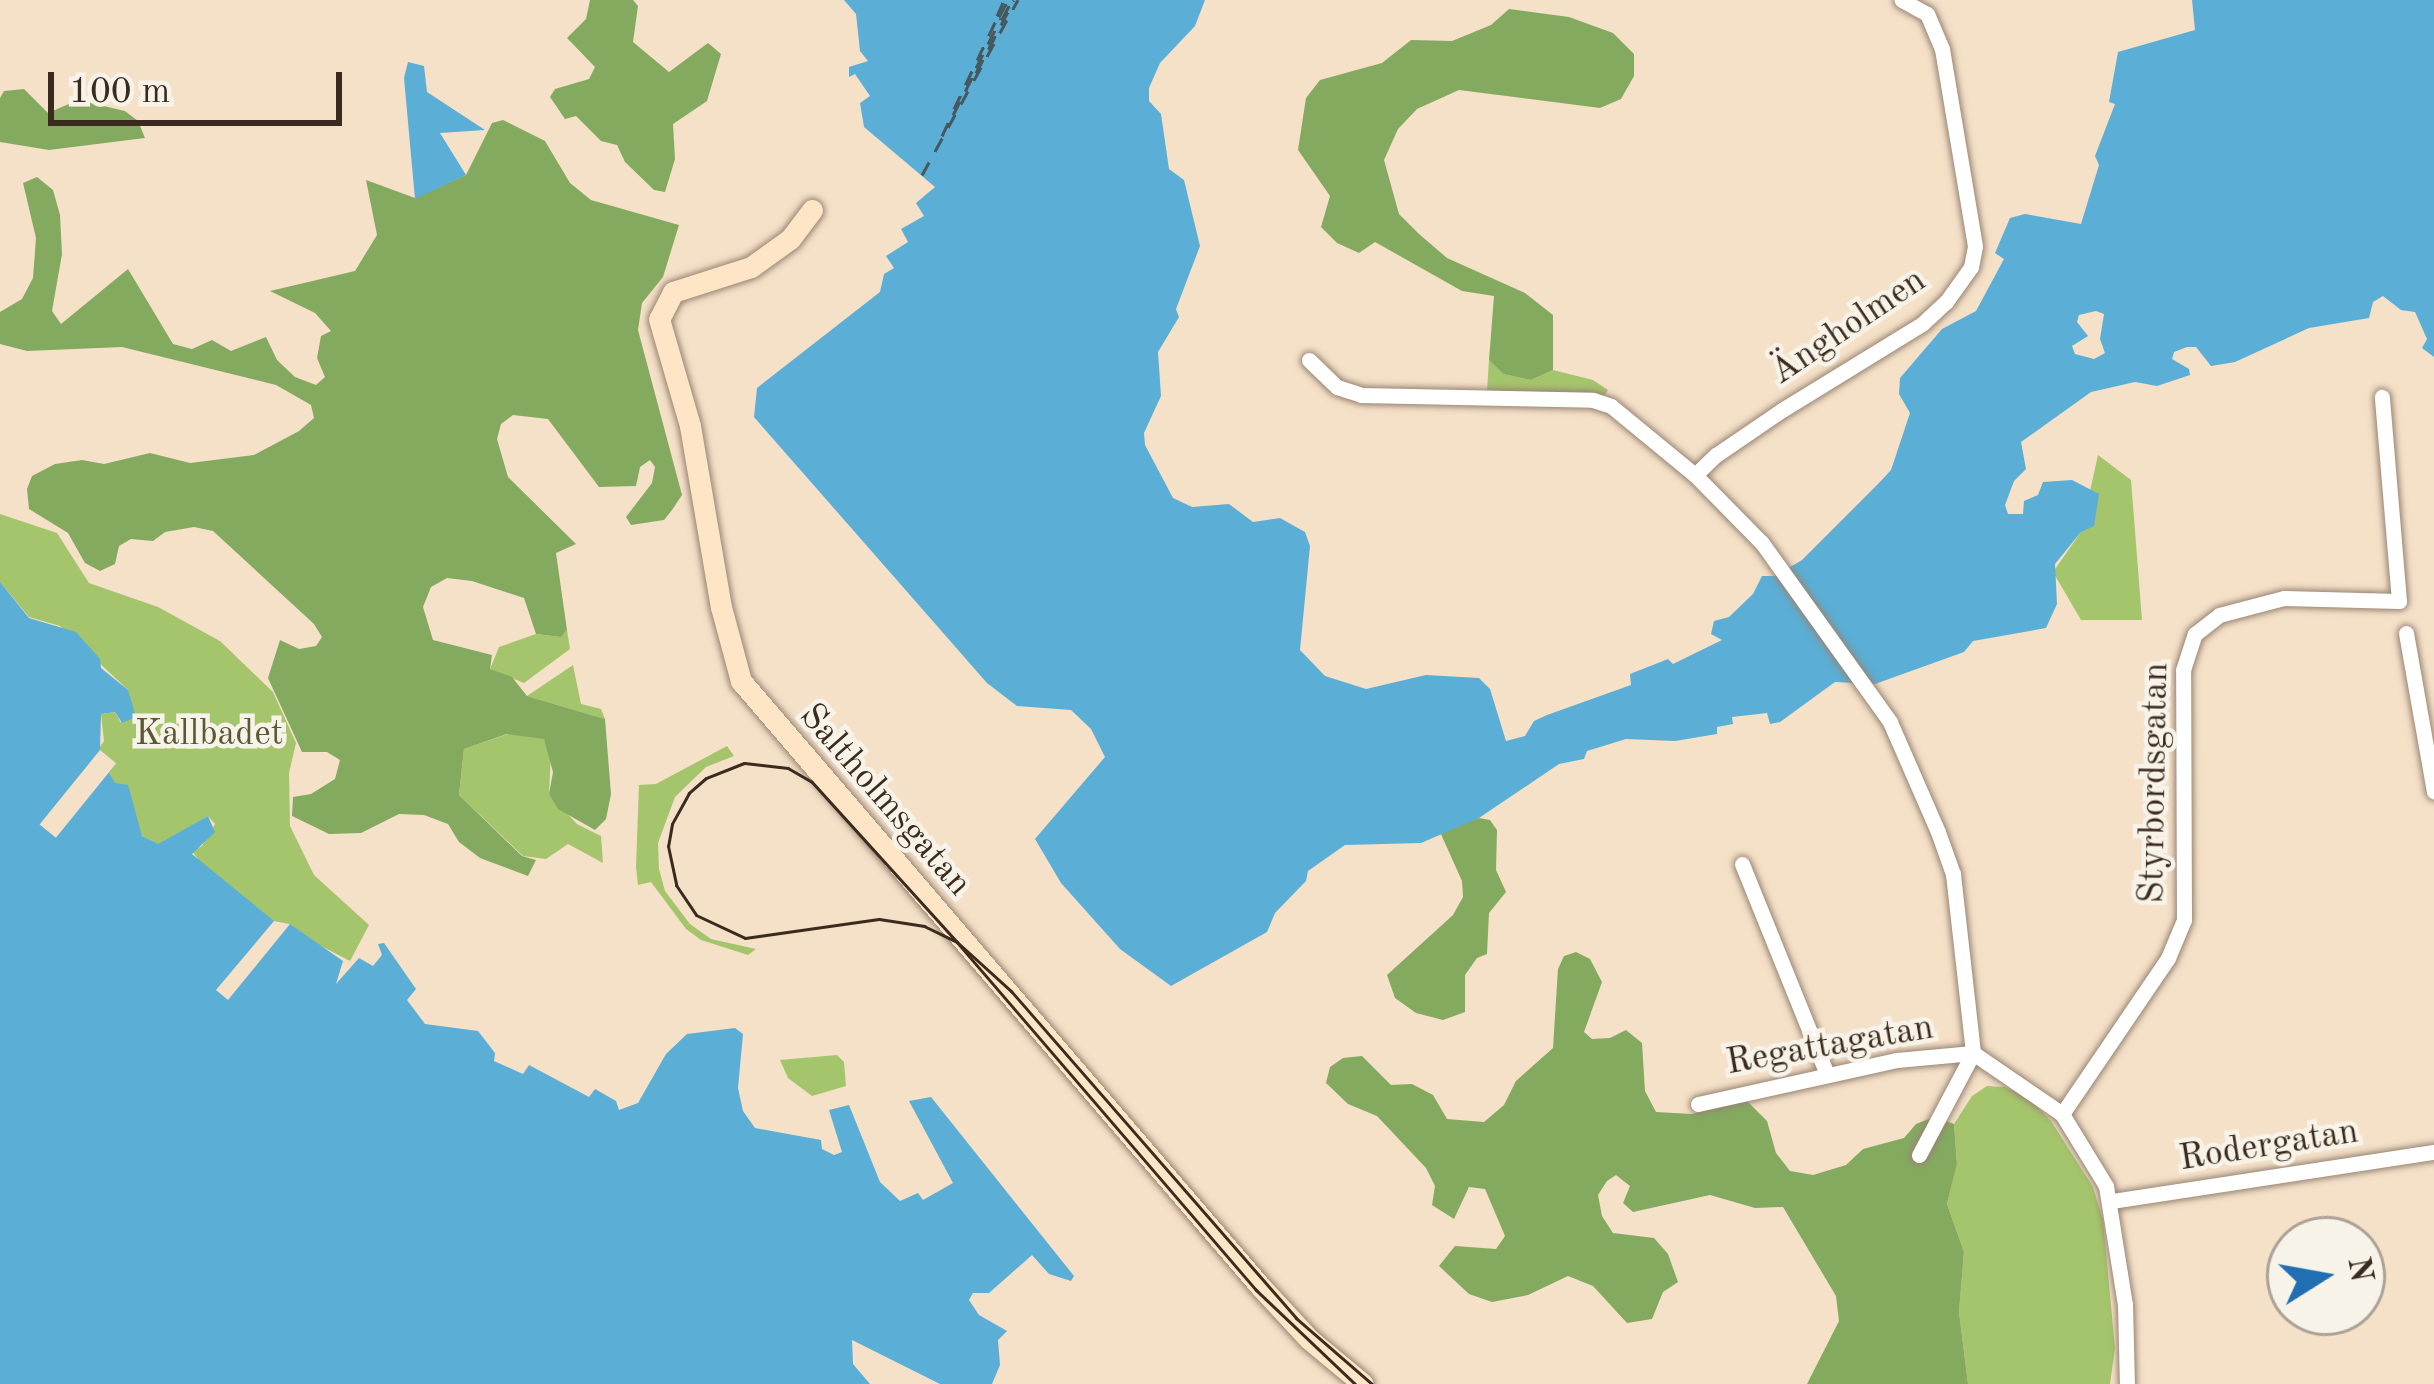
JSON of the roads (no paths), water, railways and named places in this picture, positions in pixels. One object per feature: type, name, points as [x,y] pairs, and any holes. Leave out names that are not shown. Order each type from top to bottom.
[{"type":"street","name":"Ängholmen","points":[[1695,475],[1782,410],[1922,324],[1946,302],[1971,267],[1976,246],[1942,49],[1927,14],[1902,0]]},
{"type":"street","name":"Saltholmsgatan","points":[[812,210],[790,239],[751,267],[674,292],[659,319],[690,426],[735,669],[752,699],[1247,1271],[1309,1339],[1363,1384]]},
{"type":"street","points":[[1309,360],[1337,388],[1361,395],[1593,400],[1611,406],[1695,475],[1762,543],[1890,722],[1948,856],[1973,1053],[1919,1155]]},
{"type":"street","name":"Styrbordsgatan","points":[[2062,1114],[2168,958],[2183,920],[2183,670],[2195,634],[2219,615],[2284,598],[2399,601],[2382,398]]},
{"type":"street","points":[[2406,632],[2434,792]]},
{"type":"street","points":[[1742,864],[1827,1074]]},
{"type":"street","points":[[1973,1053],[2062,1114],[2112,1201],[2127,1321],[2127,1384]]},
{"type":"street","name":"Regattagatan","points":[[1698,1104],[1827,1074],[1973,1053]]},
{"type":"street","name":"Rodergatan","points":[[2112,1201],[2434,1152]]},
{"type":"water","points":[[844,0],[1205,0],[1195,26],[1160,63],[1149,88],[1149,101],[1161,114],[1169,169],[1184,180],[1200,246],[1176,309],[1179,317],[1158,352],[1161,396],[1144,433],[1145,445],[1173,498],[1192,507],[1229,504],[1253,522],[1280,518],[1305,532],[1310,546],[1300,650],[1325,676],[1366,689],[1426,675],[1479,678],[1490,689],[1506,741],[1525,736],[1534,721],[1547,715],[1631,685],[1630,674],[1668,659],[1673,664],[1722,640],[1711,634],[1714,621],[1729,617],[1753,594],[1762,576],[1775,576],[1802,560],[1891,470],[1910,413],[1899,394],[1900,378],[1942,329],[1976,311],[2004,259],[1995,253],[2010,218],[2025,214],[2081,224],[2099,165],[2095,156],[2115,104],[2109,102],[2118,52],[2195,30],[2192,0],[2434,0],[2434,357],[2422,348],[2427,339],[2415,312],[2401,310],[2383,296],[2373,302],[2369,318],[2309,328],[2235,362],[2211,366],[2196,347],[2187,347],[2174,352],[2172,359],[2189,369],[2190,375],[2157,386],[2135,382],[2091,392],[2021,442],[2026,469],[2014,481],[2005,505],[2008,514],[2023,514],[2024,501],[2038,495],[2043,482],[2072,480],[2099,494],[2094,526],[2081,532],[2055,564],[2057,604],[2046,628],[1973,641],[1964,652],[1875,684],[1835,682],[1780,722],[1770,724],[1767,713],[1732,717],[1733,724],[1717,727],[1717,734],[1675,741],[1626,739],[1587,751],[1584,759],[1559,764],[1479,818],[1421,843],[1345,845],[1308,871],[1306,881],[1275,913],[1267,932],[1171,986],[1120,949],[1061,883],[1035,839],[1105,757],[1091,729],[1071,710],[1017,706],[987,683],[754,417],[757,388],[880,292],[884,274],[894,268],[886,256],[908,242],[901,229],[924,216],[916,203],[935,187],[864,127],[860,103],[870,96],[855,74],[849,77],[849,67],[868,61],[860,51],[856,14]],"holes":[[[2104,314],[2100,339],[2105,353],[2094,359],[2075,354],[2072,346],[2088,336],[2077,322],[2079,315]]]},
{"type":"water","points":[[408,62],[424,66],[427,92],[485,130],[440,133],[466,175],[415,199],[404,78]]},
{"type":"water","points":[[0,582],[29,618],[76,632],[100,659],[101,668],[128,690],[136,717],[122,723],[115,712],[101,714],[100,750],[116,763],[109,773],[115,783],[128,785],[142,836],[158,844],[208,816],[215,832],[192,854],[274,921],[290,924],[343,961],[336,984],[359,958],[373,966],[382,955],[378,944],[384,943],[416,989],[407,1000],[425,1024],[478,1031],[495,1053],[494,1061],[523,1074],[529,1065],[589,1097],[595,1089],[616,1101],[619,1110],[638,1103],[666,1054],[687,1034],[735,1028],[743,1034],[738,1088],[743,1111],[755,1128],[821,1140],[822,1149],[834,1155],[842,1152],[829,1110],[849,1105],[880,1182],[900,1201],[918,1193],[923,1200],[953,1183],[909,1101],[931,1097],[1074,1276],[1071,1281],[1049,1274],[1032,1255],[989,1293],[973,1293],[969,1300],[979,1315],[1007,1331],[998,1340],[1000,1365],[992,1384],[940,1384],[852,1340],[853,1364],[870,1384],[0,1384]]},
{"type":"tram line","points":[[1355,1384],[1256,1290],[957,942],[812,782],[788,768],[744,763],[706,778],[689,793],[672,824],[668,846],[676,885],[696,915],[745,938],[879,919],[924,926],[957,942],[1011,991],[1296,1318],[1372,1384]]},
{"type":"park label","name":"Kallbadet","points":[[209,736]]}]
